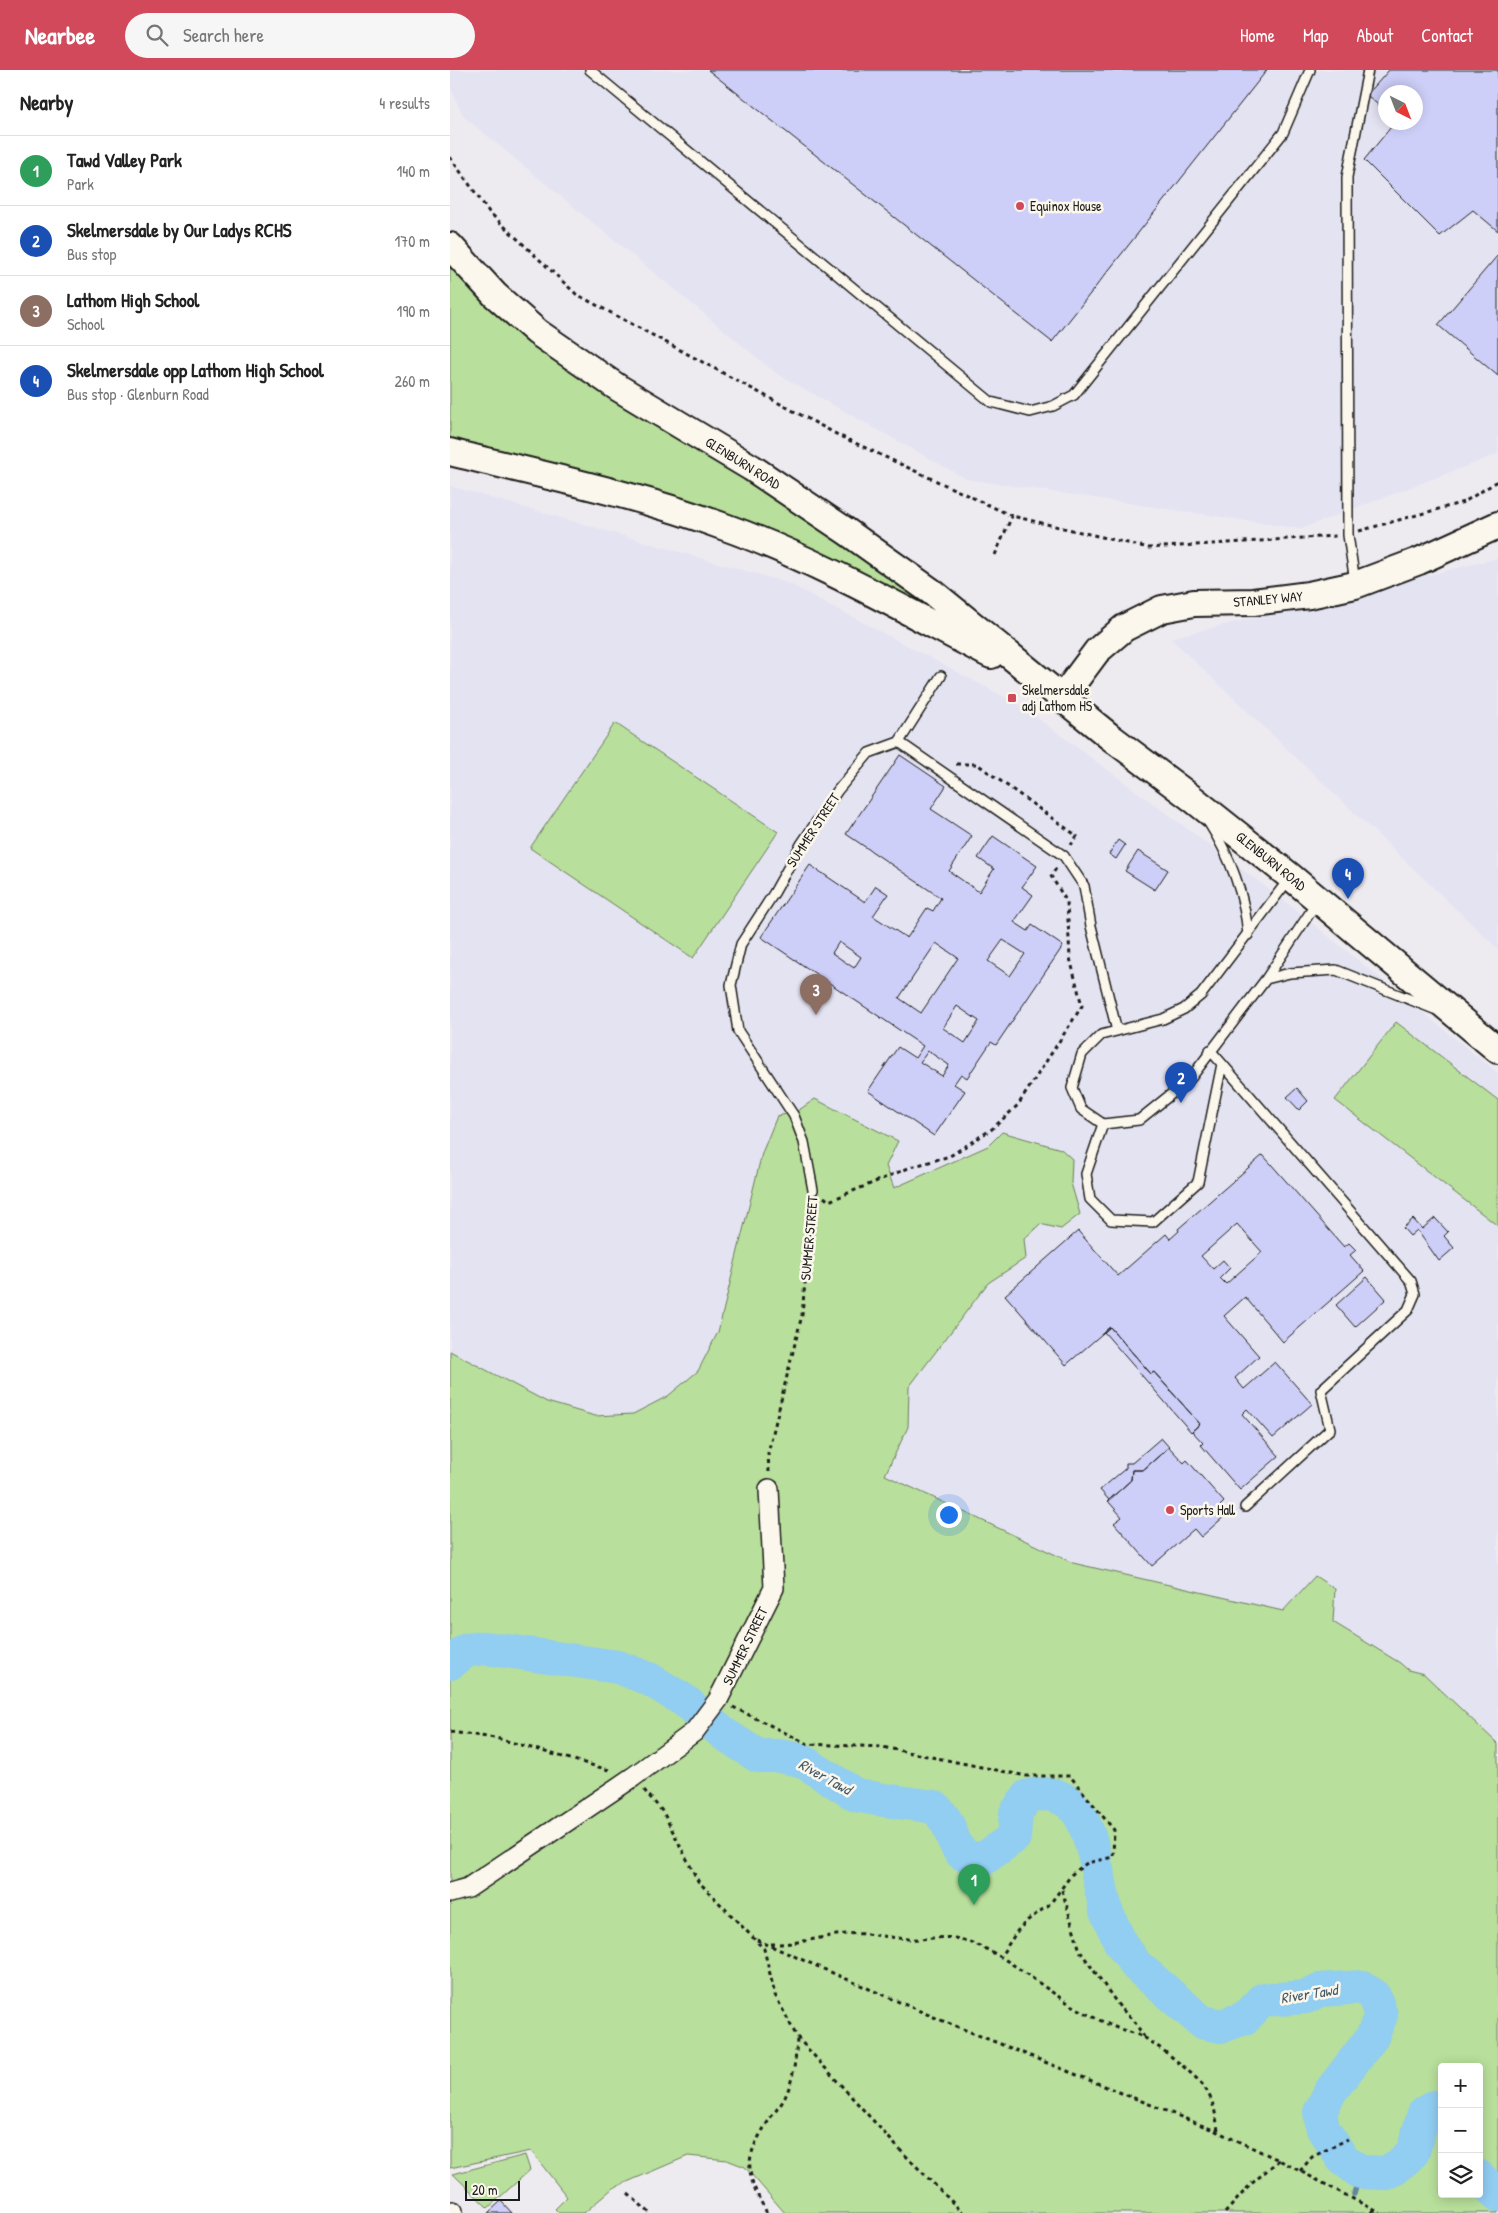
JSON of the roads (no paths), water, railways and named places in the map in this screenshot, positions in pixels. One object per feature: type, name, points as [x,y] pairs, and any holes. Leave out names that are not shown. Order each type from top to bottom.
[{"type":"street","name":"GLENBURN ROAD","points":[[450,246],[496,295],[538,332],[617,387],[752,468],[932,592],[1109,736],[1193,799],[1291,877],[1498,1050]]},
{"type":"street","name":"GLENBURN ROAD","points":[[450,452],[634,498],[724,526],[799,556],[1039,679]]},
{"type":"street","name":"STANLEY WAY","points":[[1062,698],[1097,651],[1124,628],[1162,609],[1194,603],[1253,602],[1309,595],[1355,585],[1419,562],[1498,525]]},
{"type":"street","name":"SUMMER STREET","points":[[450,1893],[468,1888],[633,1777],[694,1732],[718,1700],[774,1588],[769,1489]]},
{"type":"lane","points":[[590,70],[991,402],[1030,412],[1053,406],[1074,395],[1283,133],[1310,70]]},
{"type":"lane","points":[[1355,585],[1348,535],[1347,177],[1368,70]]},
{"type":"lane","points":[[941,676],[899,742],[1064,856],[1084,886],[1091,926],[1118,1031]]},
{"type":"lane","name":"SUMMER STREET","points":[[813,1190],[804,1142],[794,1116],[738,1031],[731,985],[741,944],[774,893],[802,843],[838,790],[869,753],[899,742]]},
{"type":"lane","points":[[1193,799],[1219,839],[1232,870],[1246,913],[1248,935]]},
{"type":"lane","points":[[1291,877],[1201,995],[1184,1009],[1163,1019],[1101,1035],[1082,1054],[1072,1088],[1081,1109],[1103,1124],[1139,1120],[1190,1079],[1210,1050],[1266,979],[1319,900]]},
{"type":"lane","points":[[1266,979],[1290,973],[1336,970],[1462,1020]]},
{"type":"lane","points":[[1210,1050],[1411,1281],[1415,1294],[1408,1310],[1321,1390],[1330,1429],[1245,1506]]},
{"type":"lane","points":[[1103,1124],[1086,1174],[1090,1199],[1110,1220],[1153,1222],[1198,1182],[1222,1064]]},
{"type":"waterway","name":"River Tawd","points":[[450,1663],[467,1650],[485,1648],[618,1667],[649,1679],[685,1701],[724,1734],[758,1756],[779,1756],[801,1760],[856,1795],[935,1807],[946,1821],[961,1853],[982,1860],[1014,1837],[1016,1813],[1028,1796],[1044,1794],[1057,1796],[1067,1801],[1082,1819],[1095,1858]]},
{"type":"waterway","name":"River Tawd","points":[[1097,1869],[1106,1911],[1121,1944],[1137,1966],[1202,2022],[1221,2026],[1245,2018],[1262,2000],[1306,1997],[1319,1990],[1362,1987],[1374,1996],[1381,2015],[1372,2037],[1330,2092],[1320,2112],[1323,2129],[1342,2158],[1360,2172],[1386,2173],[1399,2165],[1413,2152],[1424,2113],[1434,2107],[1438,2108]]},
{"type":"waterway","points":[[1354,2194],[1360,2172]]},
{"type":"waterway","name":"River Tawd","points":[[1483,2181],[1498,2195]]},
{"type":"place","name":"Equinox House","points":[[1020,206]]},
{"type":"place","name":"Skelmersdale adj Lathom HS","points":[[1012,698]]},
{"type":"place","name":"Skelmersdale opp Lathom High School","points":[[1348,899]]},
{"type":"place","name":"Lathom High School","points":[[816,1015]]},
{"type":"place","name":"Skelmersdale by Our Ladys RCHS","points":[[1181,1103]]},
{"type":"place","name":"Sports Hall","points":[[1170,1510]]},
{"type":"place","name":"Tawd Valley Park","points":[[974,1905]]}]
